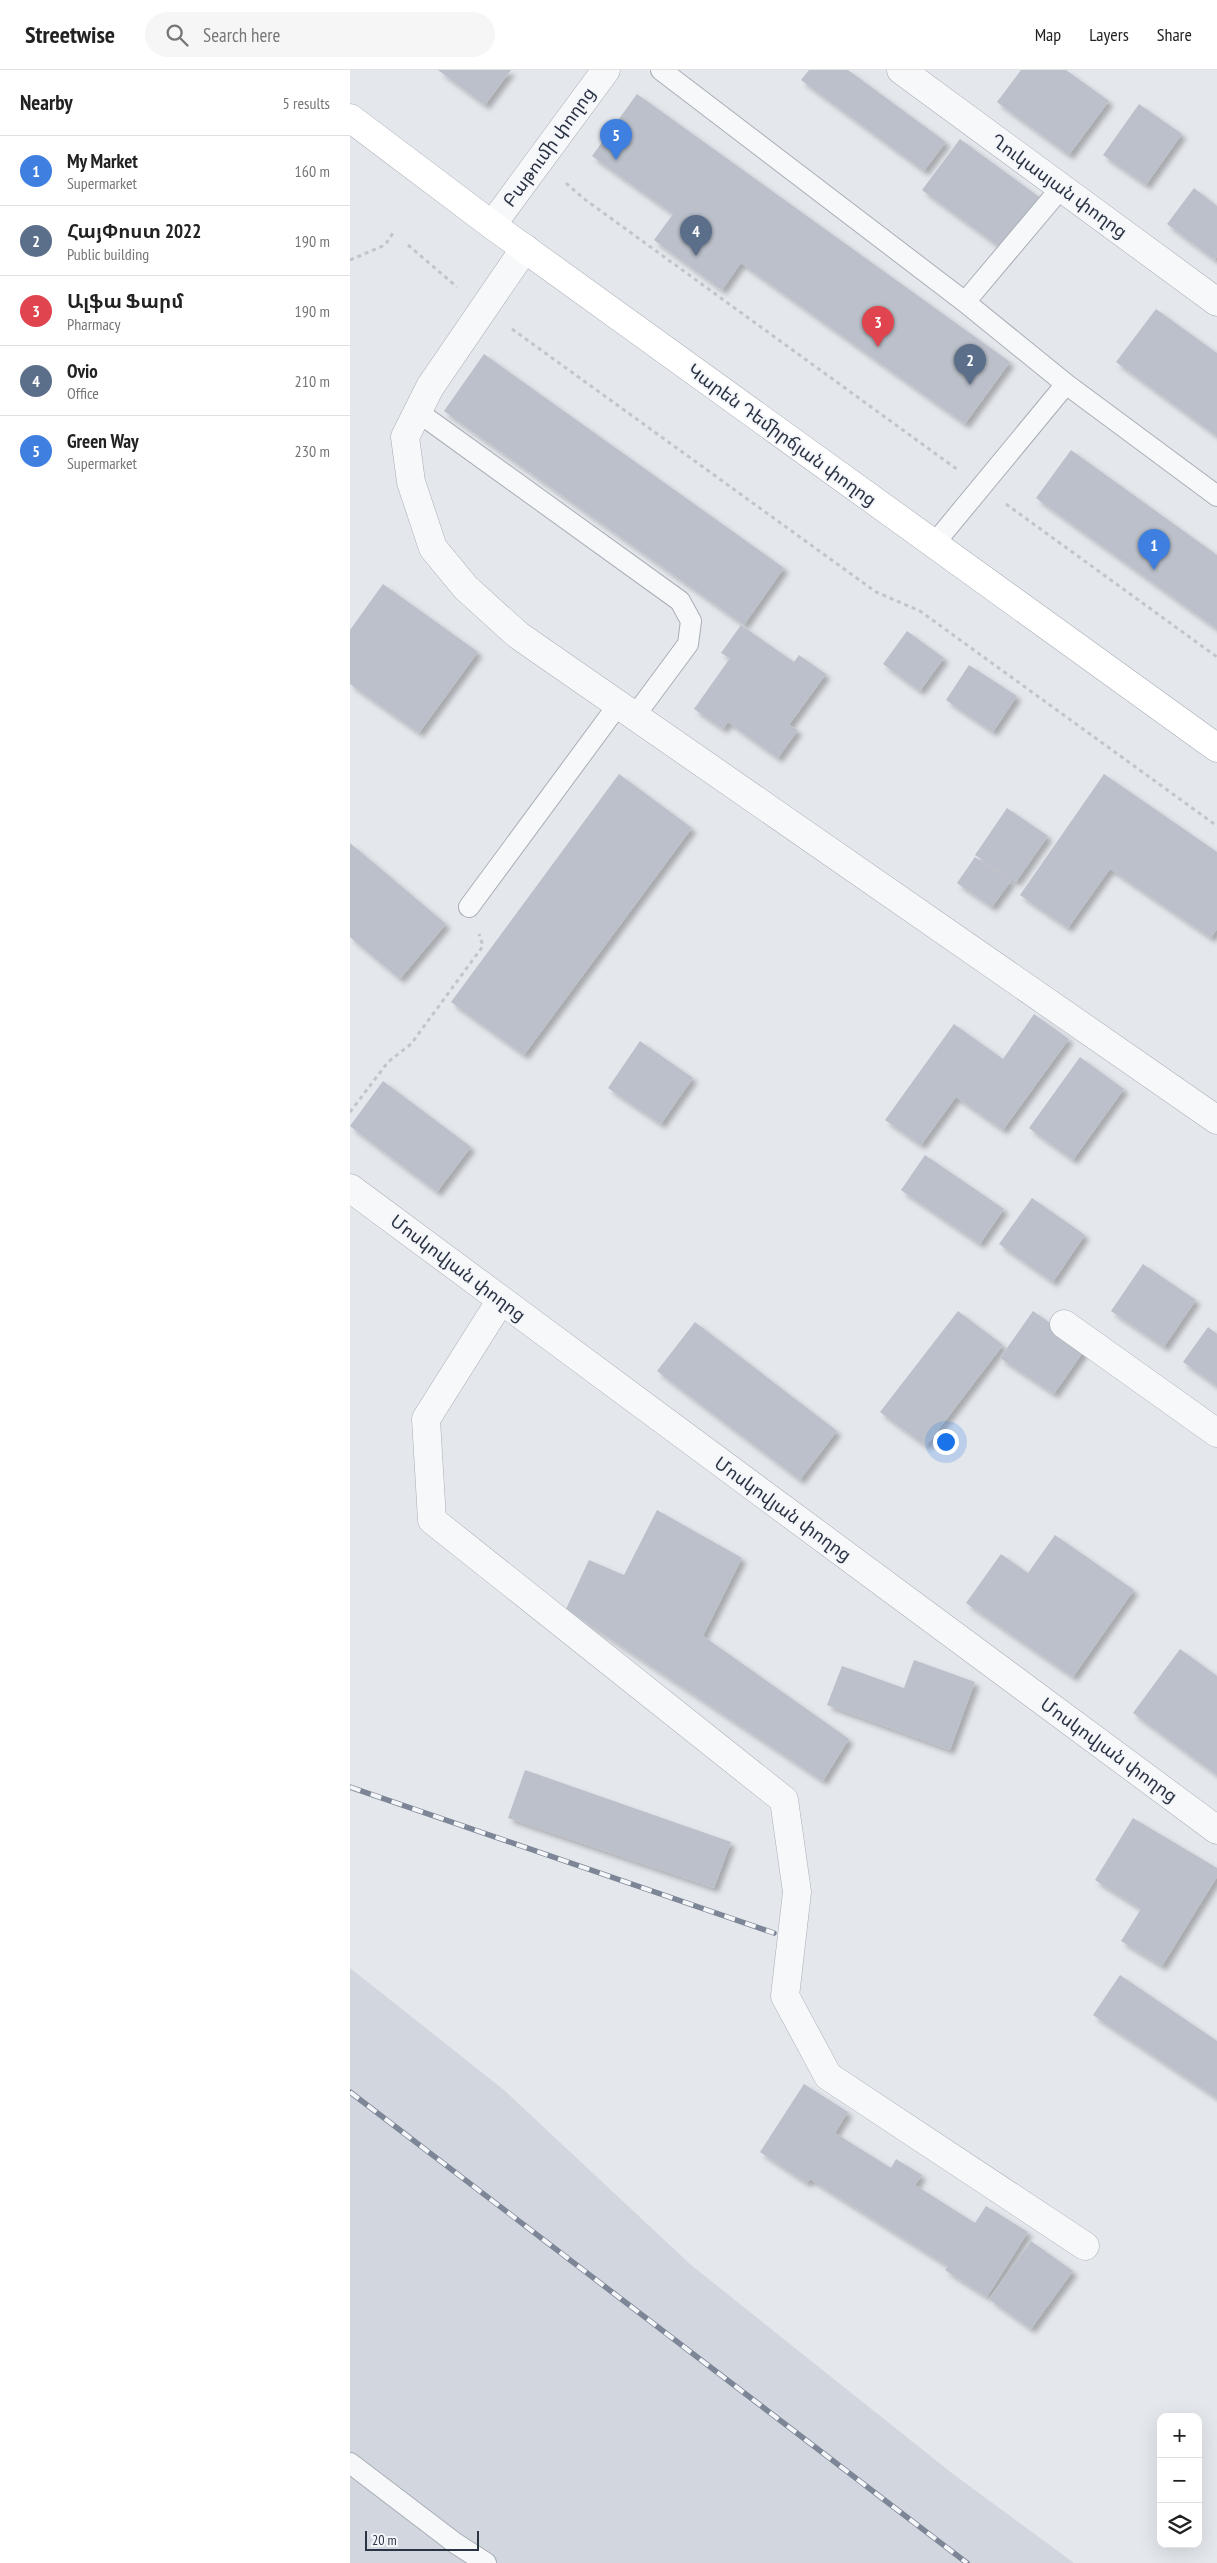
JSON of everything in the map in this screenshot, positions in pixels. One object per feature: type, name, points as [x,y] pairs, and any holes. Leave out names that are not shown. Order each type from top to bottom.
[{"type":"street","name":"Բաթումի փողոց","points":[[492,225],[606,70]]},
{"type":"street","name":"Ղուկասյան փողոց","points":[[901,70],[1217,302]]},
{"type":"street","name":"Կարեն Դեմիրճյան փողոց","points":[[350,118],[492,225],[1217,748]]},
{"type":"street","points":[[525,248],[430,387],[405,437],[411,482],[432,548],[466,588],[518,635],[1217,1120]]},
{"type":"street","name":"Մոսկովյան փողոց","points":[[350,1188],[1217,1830]]},
{"type":"street","points":[[501,1300],[426,1420],[432,1520],[784,1800],[797,1892],[785,1996],[828,2076],[1085,2246]]},
{"type":"street","points":[[1064,1324],[1217,1433]]},
{"type":"lane","points":[[661,70],[965,302],[1066,384],[1217,496]]},
{"type":"lane","points":[[965,302],[1062,188]]},
{"type":"lane","points":[[934,544],[1066,384]]},
{"type":"lane","points":[[418,412],[680,601],[690,621],[688,644],[626,711],[469,907]]},
{"type":"lane","points":[[350,2463],[455,2543],[486,2563]]},
{"type":"path","points":[[566,182],[583,198],[1217,657]]},
{"type":"path","points":[[350,260],[385,245],[393,233]]},
{"type":"path","points":[[408,246],[484,308],[876,592],[920,611],[1217,826]]},
{"type":"path","points":[[350,1112],[388,1062],[411,1044],[483,946],[469,907]]},
{"type":"shaded area","points":[[350,1968],[504,2090],[691,2265],[953,2474],[1074,2563],[350,2563]]},
{"type":"building","points":[[438,70],[511,70],[485,105]]},
{"type":"building","points":[[809,70],[848,70],[946,142],[924,171],[801,80]]},
{"type":"building","points":[[1021,70],[1066,70],[1109,101],[1069,155],[997,102]]},
{"type":"building","points":[[637,94],[1010,362],[965,424],[741,263],[722,290],[654,240],[673,214],[592,156]]},
{"type":"building","points":[[1139,104],[1182,134],[1146,185],[1103,155]]},
{"type":"building","points":[[960,139],[1042,199],[1004,250],[922,190]]},
{"type":"building","points":[[1194,188],[1217,206],[1217,256],[1215,260],[1167,224]]},
{"type":"building","points":[[1156,309],[1217,353],[1217,436],[1116,362]]},
{"type":"building","points":[[484,354],[784,568],[744,625],[444,411]]},
{"type":"building","points":[[1071,450],[1217,555],[1217,629],[1036,498]]},
{"type":"building","points":[[383,584],[478,652],[419,733],[350,684],[350,630]]},
{"type":"building","points":[[741,625],[794,662],[799,655],[826,674],[789,725],[798,730],[778,758],[728,722],[723,729],[694,709],[730,658],[721,653]]},
{"type":"building","points":[[907,631],[944,658],[920,691],[883,664]]},
{"type":"building","points":[[969,665],[1017,696],[993,732],[946,700]]},
{"type":"building","points":[[619,774],[692,828],[524,1055],[451,1002]]},
{"type":"building","points":[[1104,774],[1217,852],[1217,929],[1211,938],[1110,869],[1068,928],[1020,895]]},
{"type":"building","points":[[1007,808],[1048,836],[1016,882],[975,855]]},
{"type":"building","points":[[350,843],[446,924],[400,979],[350,937]]},
{"type":"building","points":[[975,857],[1011,881],[992,907],[957,883]]},
{"type":"building","points":[[1034,1014],[1069,1039],[1003,1130],[956,1097],[921,1145],[885,1120],[954,1024],[1003,1059]]},
{"type":"building","points":[[640,1041],[693,1078],[661,1124],[608,1088]]},
{"type":"building","points":[[1080,1057],[1124,1089],[1073,1160],[1029,1128]]},
{"type":"building","points":[[383,1081],[471,1147],[437,1192],[350,1126]]},
{"type":"building","points":[[925,1155],[1004,1209],[980,1244],[901,1190]]},
{"type":"building","points":[[1032,1198],[1085,1235],[1053,1282],[999,1244]]},
{"type":"building","points":[[1143,1264],[1196,1300],[1164,1347],[1111,1311]]},
{"type":"building","points":[[958,1311],[1003,1345],[926,1446],[880,1412]]},
{"type":"building","points":[[1033,1311],[1086,1348],[1054,1394],[1000,1358]]},
{"type":"building","points":[[695,1322],[837,1431],[800,1480],[657,1371]]},
{"type":"building","points":[[1208,1327],[1217,1334],[1217,1386],[1183,1362]]},
{"type":"building","points":[[657,1510],[742,1558],[703,1636],[849,1739],[823,1781],[566,1609],[589,1560],[624,1575]]},
{"type":"building","points":[[1055,1535],[1134,1590],[1073,1677],[966,1603],[1001,1554],[1028,1573]]},
{"type":"building","points":[[1180,1649],[1217,1676],[1217,1775],[1133,1713]]},
{"type":"building","points":[[914,1660],[975,1682],[950,1750],[827,1705],[842,1666],[904,1688]]},
{"type":"building","points":[[525,1770],[731,1842],[714,1888],[508,1818]]},
{"type":"building","points":[[1133,1818],[1217,1868],[1217,1877],[1162,1966],[1121,1941],[1141,1909],[1095,1880]]},
{"type":"building","points":[[1120,1975],[1217,2041],[1217,2098],[1093,2015]]},
{"type":"building","points":[[804,2084],[848,2112],[835,2133],[891,2168],[896,2159],[922,2175],[915,2185],[975,2223],[986,2206],[1028,2232],[987,2297],[945,2270],[948,2266],[810,2179],[807,2183],[760,2152]]},
{"type":"building","points":[[1031,2241],[1073,2271],[1031,2329],[989,2299]]},
{"type":"railway","points":[[350,1787],[774,1933]]},
{"type":"railway","points":[[350,2092],[967,2563]]},
{"type":"place","name":"Green Way","points":[[616,160]]},
{"type":"place","name":"Ovio","points":[[696,256]]},
{"type":"place","name":"Ալֆա Ֆարմ","points":[[878,347]]},
{"type":"place","name":"ՀայՓոստ 2022","points":[[970,385]]},
{"type":"place","name":"My Market","points":[[1154,570]]}]
